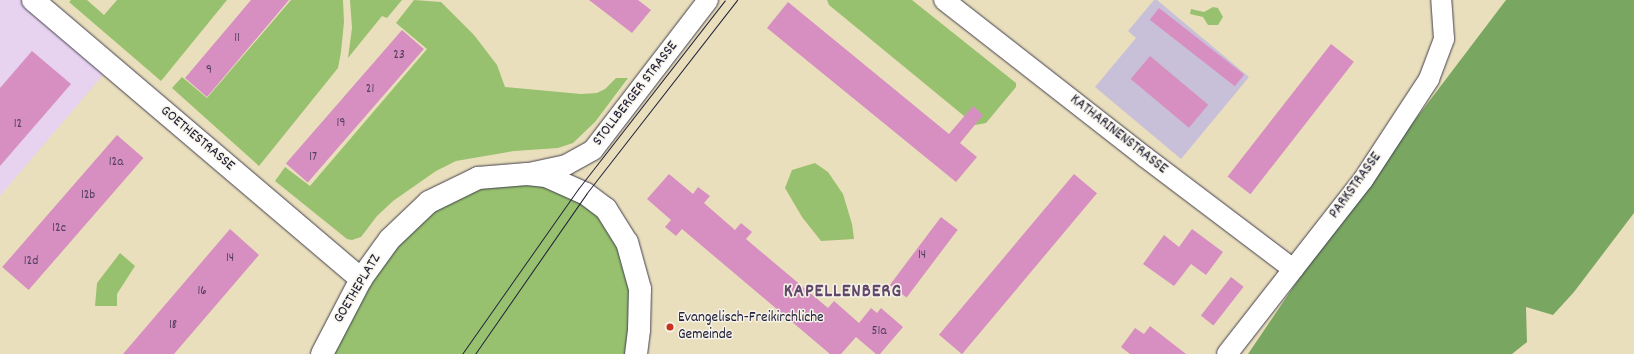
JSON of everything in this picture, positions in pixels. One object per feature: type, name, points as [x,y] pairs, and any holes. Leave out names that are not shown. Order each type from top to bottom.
[{"type":"main road","name":"GOETHESTRASSE","points":[[33,0],[361,279]]},
{"type":"main road","name":"GOETHEPLATZ","points":[[322,354],[361,279],[390,238],[429,202],[478,178],[527,174],[546,176],[586,194],[606,209],[627,242],[640,289],[640,330],[636,354]]},
{"type":"street","name":"STOLLBERGER STRASSE","points":[[527,174],[566,165],[593,150],[708,0]]},
{"type":"street","name":"KATHARINENSTRASSE","points":[[944,0],[1145,158],[1293,269]]},
{"type":"street","name":"PARKSTRASSE","points":[[1227,354],[1363,180],[1429,79],[1444,39],[1441,0]]},
{"type":"shaded area","points":[[0,0],[25,0],[108,69],[0,196]]},
{"type":"shaded area","points":[[1154,0],[1157,0],[1249,77],[1181,159],[1095,87],[1136,38],[1128,31]]},
{"type":"green space","points":[[71,0],[87,0],[104,15],[117,0],[227,0],[161,81],[69,2]]},
{"type":"green space","points":[[291,0],[343,0],[344,22],[338,68],[259,166],[172,88],[182,77],[207,98]]},
{"type":"green space","points":[[350,0],[402,0],[387,18],[382,16],[348,58],[352,28]]},
{"type":"green space","points":[[414,0],[441,2],[474,35],[497,65],[505,87],[581,94],[597,93],[605,89],[616,78],[628,78],[595,122],[573,143],[558,148],[514,151],[456,161],[436,171],[393,201],[377,216],[361,237],[352,240],[347,239],[275,181],[285,167],[310,186],[427,49],[396,23]]},
{"type":"green space","points":[[827,0],[912,0],[1016,83],[1016,87],[986,123],[975,125],[829,5]]},
{"type":"green space","points":[[1506,0],[1634,0],[1634,213],[1574,292],[1553,315],[1526,307],[1527,342],[1512,354],[1248,354],[1336,224]]},
{"type":"green space","points":[[1213,7],[1218,8],[1223,17],[1218,25],[1208,25],[1203,17],[1190,14],[1191,9],[1204,12]]},
{"type":"green space","points":[[815,163],[828,172],[843,194],[852,224],[854,239],[821,241],[802,217],[785,188],[792,170]]},
{"type":"green space","points":[[478,178],[578,189],[631,253],[636,354],[322,354],[390,239]]},
{"type":"green space","points":[[120,253],[135,266],[117,294],[117,306],[95,306],[97,283]]},
{"type":"building","points":[[251,0],[289,0],[207,97],[185,78]]},
{"type":"building","points":[[589,0],[638,0],[651,10],[632,33]]},
{"type":"building","points":[[788,2],[949,134],[973,106],[983,115],[960,143],[977,157],[956,182],[767,28]]},
{"type":"building","points":[[1159,8],[1244,74],[1235,86],[1150,20]]},
{"type":"building","points":[[402,30],[424,49],[308,183],[286,164]]},
{"type":"building","points":[[1331,44],[1354,62],[1250,194],[1228,176]]},
{"type":"building","points":[[32,51],[71,84],[0,166],[0,88]]},
{"type":"building","points":[[1150,56],[1208,105],[1189,128],[1131,79]]},
{"type":"building","points":[[117,135],[143,158],[29,290],[2,267]]},
{"type":"building","points":[[669,174],[693,194],[698,187],[710,196],[704,203],[735,230],[741,223],[752,232],[746,239],[828,308],[834,301],[859,323],[871,308],[877,313],[881,308],[903,327],[880,354],[876,354],[856,337],[841,354],[830,354],[682,229],[676,236],[665,227],[671,220],[647,199]]},
{"type":"building","points":[[1074,174],[1097,193],[962,354],[939,335]]},
{"type":"building","points":[[941,217],[958,230],[907,298],[890,285]]},
{"type":"building","points":[[230,229],[259,255],[174,354],[123,354]]},
{"type":"building","points":[[1192,229],[1223,252],[1206,275],[1191,264],[1174,286],[1143,264],[1164,235],[1179,247]]},
{"type":"building","points":[[1231,277],[1244,287],[1213,325],[1201,316]]},
{"type":"building","points":[[1150,326],[1186,354],[1130,354],[1121,347],[1135,328],[1144,334]]},
{"type":"tram line","points":[[462,354],[578,189],[725,0]]},
{"type":"tram line","points":[[475,354],[586,194],[737,0]]},
{"type":"place","name":"Evangelisch-Freikirchliche Gemeinde","points":[[670,327]]},
{"type":"district","name":"KAPELLENBERG","points":[[843,293]]}]
